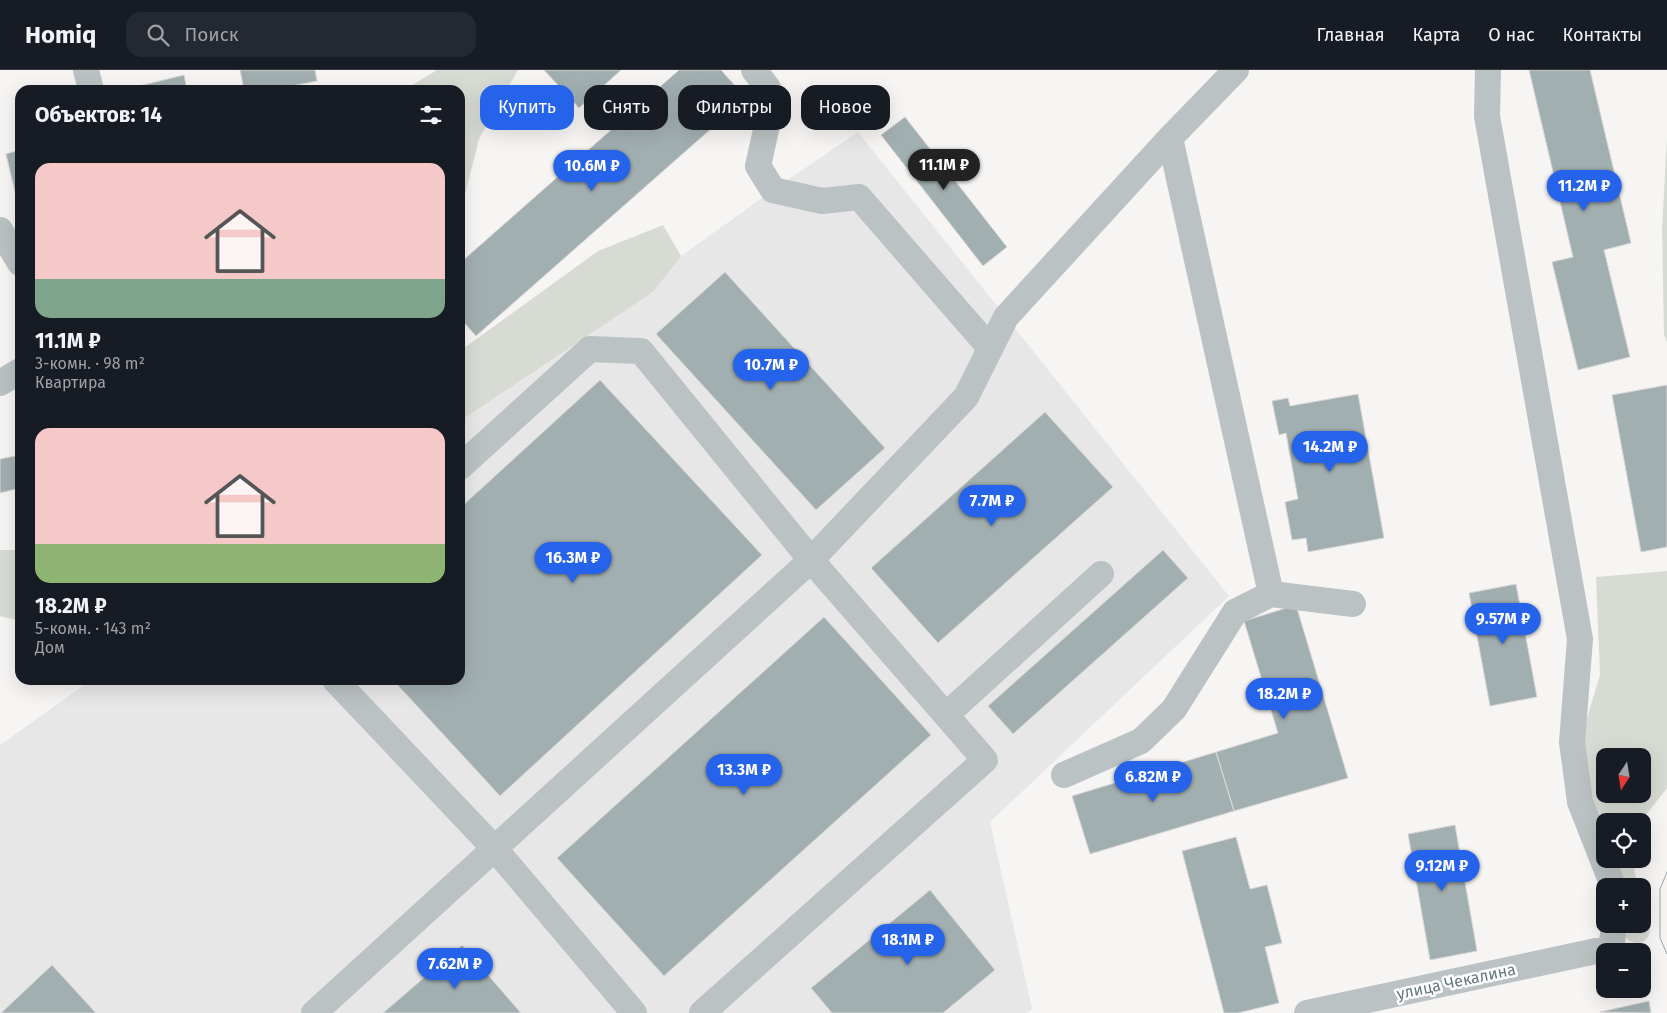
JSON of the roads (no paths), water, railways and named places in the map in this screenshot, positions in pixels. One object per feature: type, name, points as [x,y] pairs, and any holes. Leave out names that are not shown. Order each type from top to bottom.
[{"type":"street","points":[[86,70],[90,85]]},
{"type":"street","points":[[754,70],[768,88],[768,121],[758,166],[773,190],[822,201],[859,197],[990,348]]},
{"type":"street","points":[[314,1013],[811,560],[966,397],[1006,317],[1170,138],[1236,70]]},
{"type":"street","points":[[1488,70],[1487,116],[1580,639],[1572,742],[1580,802],[1610,878]]},
{"type":"street","points":[[1170,138],[1271,594]]},
{"type":"street","points":[[0,230],[15,255]]},
{"type":"street","points":[[465,462],[590,349],[641,351],[811,560],[985,760],[702,1013]]},
{"type":"street","points":[[0,383],[15,373]]},
{"type":"street","points":[[946,715],[1101,574]]},
{"type":"street","points":[[1064,775],[1141,741],[1174,710],[1235,612],[1271,594],[1353,604]]},
{"type":"street","points":[[340,685],[495,849],[634,1013]]},
{"type":"street","name":"улица Чекалина","points":[[1307,1013],[1596,951]]},
{"type":"tram line","points":[[1667,872],[1660,889],[1660,938],[1667,954]]}]
